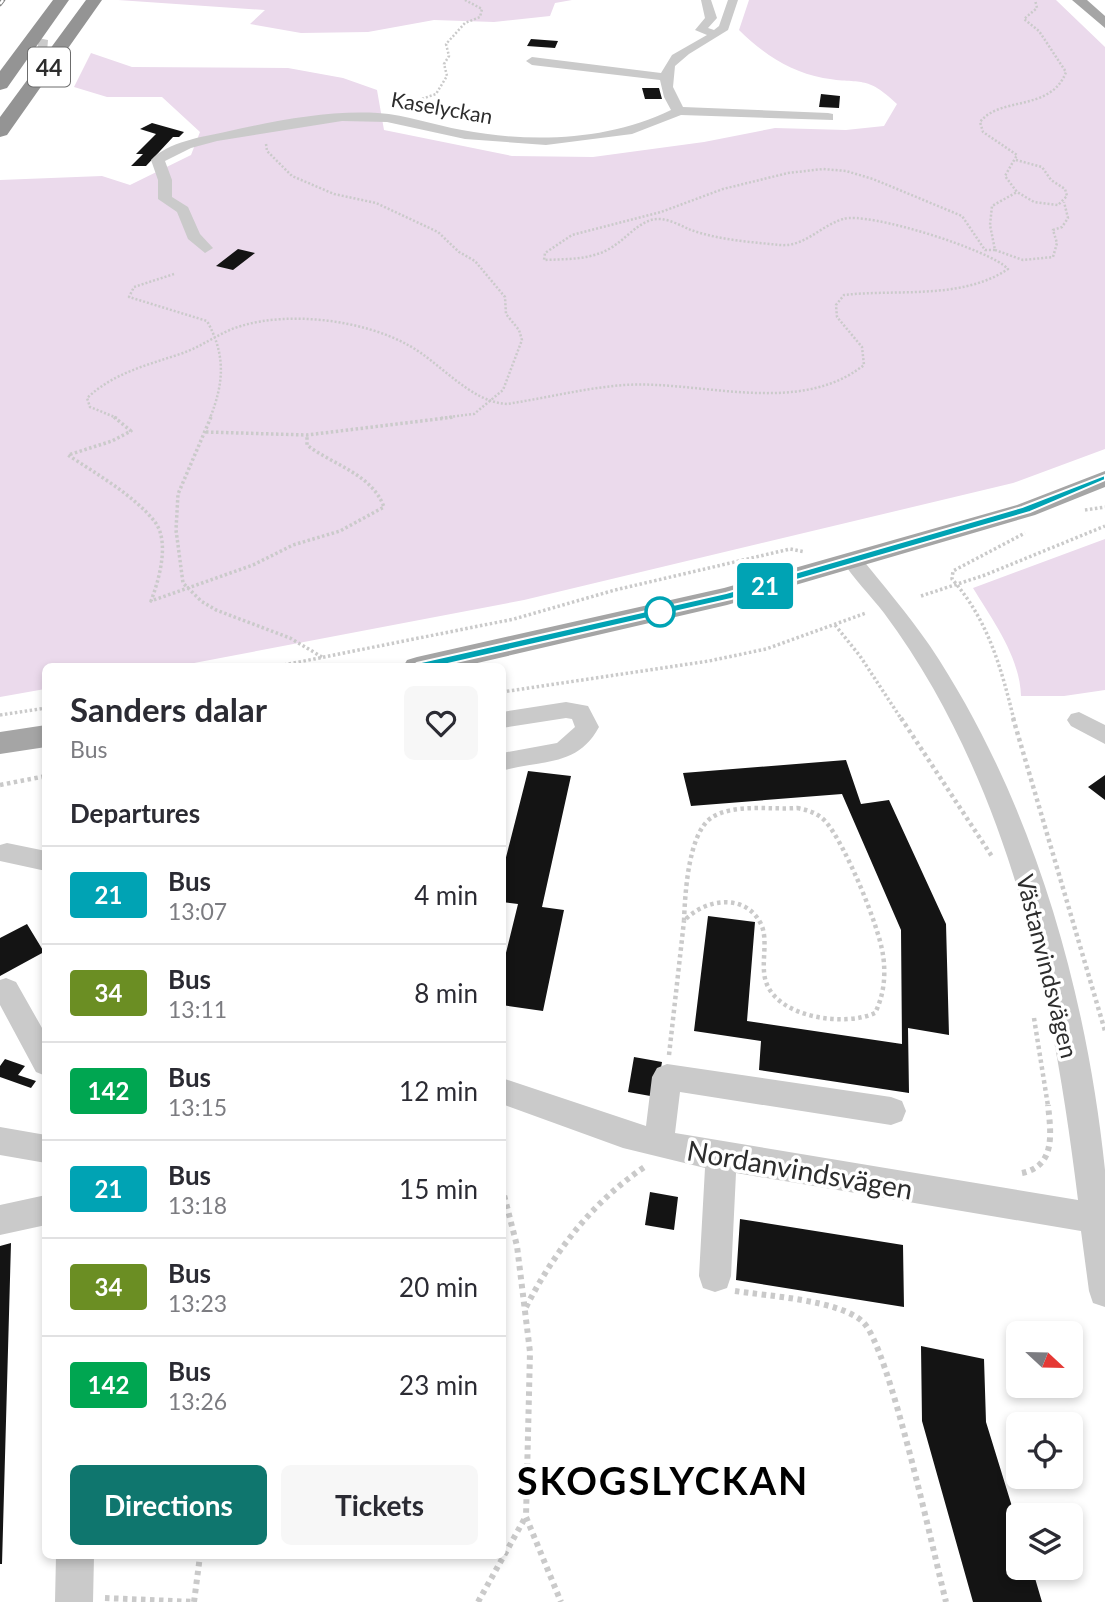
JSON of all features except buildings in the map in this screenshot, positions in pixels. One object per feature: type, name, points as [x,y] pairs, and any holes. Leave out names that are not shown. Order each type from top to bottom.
[{"type":"highway","name":"44","points":[[0,84],[61,0]]},
{"type":"highway","name":"44","points":[[0,131],[55,58],[94,0]]},
{"type":"main road","points":[[1081,1],[1105,24]]},
{"type":"main road","points":[[435,663],[714,600],[1026,510],[1105,478]]},
{"type":"main road","points":[[0,743],[42,737]]},
{"type":"street","points":[[706,0],[710,18],[701,30],[718,34]]},
{"type":"street","points":[[733,0],[729,17],[718,34],[678,54],[670,63],[665,77],[672,104],[679,111],[828,117]]},
{"type":"street","points":[[33,40],[44,42],[41,54],[55,58]]},
{"type":"street","points":[[532,61],[665,77]]},
{"type":"street","name":"Kaselyckan","points":[[205,248],[193,236],[183,210],[165,199],[164,180],[158,160],[178,146],[256,129],[377,117],[464,135],[551,143],[646,126],[679,111]]},
{"type":"street","name":"Västanvindsvägen","points":[[851,559],[902,622],[958,714],[1018,850],[1045,932],[1068,1040],[1100,1219],[1105,1292]]},
{"type":"street","points":[[506,719],[566,709],[580,712],[587,727],[579,743],[569,750],[506,760]]},
{"type":"street","points":[[1079,720],[1105,736]]},
{"type":"street","points":[[7,853],[42,860]]},
{"type":"street","points":[[6,990],[42,1056]]},
{"type":"street","points":[[654,1154],[667,1077],[891,1111]]},
{"type":"street","name":"Nordanvindsvägen","points":[[506,1093],[654,1154],[721,1157],[1100,1219]]},
{"type":"street","points":[[0,1141],[42,1148]]},
{"type":"street","points":[[721,1157],[722,1283]]},
{"type":"street","points":[[0,1220],[42,1211]]},
{"type":"street","points":[[76,1559],[89,1600]]},
{"type":"path","points":[[401,104],[423,101],[436,94],[444,83],[447,76],[444,64],[449,56],[446,44],[465,23],[482,14],[482,9],[476,4],[465,0]]},
{"type":"path","points":[[1035,0],[1037,8],[1024,19],[1039,31],[1066,72],[1063,80],[1038,101],[987,113],[980,122],[983,132],[1017,155],[1016,160],[1006,168],[1004,176],[1017,192],[1047,205],[1064,202]]},
{"type":"path","points":[[206,432],[307,435],[438,421],[474,414],[503,390],[522,340],[519,330],[506,314],[505,297],[475,261],[459,253],[438,232],[420,221],[376,203],[325,191],[292,176],[267,151],[266,144],[273,140]]},
{"type":"path","points":[[307,435],[307,445],[323,459],[370,482],[381,495],[384,508],[340,531],[293,545],[253,565],[151,601],[160,579],[161,544],[156,523],[110,483],[68,455],[112,441],[131,431],[115,417],[90,407],[87,398],[99,385],[118,374],[194,349],[260,321],[296,321],[379,333],[405,343],[490,403],[507,404],[624,385],[678,384],[725,391],[804,390],[832,386],[856,375],[864,365],[862,347],[837,317],[836,305],[844,295],[974,284],[1000,277],[1008,269],[999,259],[947,239],[866,219],[844,218],[793,246],[752,243],[692,230],[674,221],[651,220],[606,251],[583,258],[544,260],[545,253],[572,235],[661,212],[723,189],[788,173],[846,171],[962,216],[985,250],[995,250],[1012,260],[1040,261],[1053,257],[1057,243],[1053,230],[1062,227],[1068,218],[1064,202],[1065,189],[1051,180],[1042,167],[1016,160]]},
{"type":"path","points":[[995,250],[990,225],[992,206],[1017,192]]},
{"type":"path","points":[[174,274],[134,288],[129,297],[207,321],[223,349],[223,368],[206,432],[180,487],[176,517],[180,574],[186,589],[199,601],[309,645],[323,657]]},
{"type":"path","points":[[1082,510],[1105,507]]},
{"type":"path","points":[[921,596],[958,585],[1105,526]]},
{"type":"path","points":[[1030,530],[953,571],[952,579],[986,629],[1003,669],[1023,761],[1105,1031]]},
{"type":"path","points":[[294,663],[514,620],[615,590],[790,549],[851,559]]},
{"type":"path","points":[[506,691],[719,659],[766,649],[866,613]]},
{"type":"path","points":[[835,625],[860,656],[999,868]]},
{"type":"path","points":[[0,715],[42,709]]},
{"type":"path","points":[[0,785],[42,777]]},
{"type":"path","points":[[667,1077],[684,921],[695,842],[703,824],[721,814],[797,808],[820,816],[835,833],[882,949],[880,1004],[875,1013],[854,1021],[800,1013],[788,1008],[775,999],[766,986],[762,972],[764,933],[753,914],[744,906],[716,901],[692,910],[684,921]]},
{"type":"path","points":[[1022,1173],[1034,1171],[1043,1164],[1052,1141],[1033,1006]]},
{"type":"path","points":[[526,1309],[538,1282],[556,1256],[613,1190],[654,1154]]},
{"type":"path","points":[[506,1203],[517,1246],[526,1309],[531,1391],[526,1517],[561,1602]]},
{"type":"path","points":[[722,1283],[842,1309],[864,1322],[878,1347],[890,1387],[947,1602]]},
{"type":"path","points":[[506,1552],[526,1517]]},
{"type":"path","points":[[89,1600],[195,1602],[200,1559]]},
{"type":"path","points":[[478,1602],[502,1559]]},
{"type":"shaded area","points":[[118,0],[572,0],[555,3],[550,16],[494,22],[434,20],[368,32],[301,33],[250,24],[265,10]]},
{"type":"shaded area","points":[[749,0],[1056,0],[1105,47],[1105,449],[1013,483],[524,600],[194,663],[42,663],[42,690],[0,697],[0,180],[102,176],[130,185],[191,155],[200,132],[162,97],[107,97],[74,87],[91,53],[132,67],[288,68],[343,78],[377,90],[384,130],[512,156],[593,157],[704,142],[775,128],[846,130],[884,126],[897,104],[870,84],[823,78],[799,71],[767,54],[739,30]]},
{"type":"shaded area","points":[[1105,539],[1105,690],[1064,696],[1021,696],[1011,653],[973,588]]},
{"type":"railway","points":[[0,4],[3,0]]},
{"type":"bus line","name":"21","points":[[435,663],[727,596],[1026,510],[1105,478]]},
{"type":"district","name":"SKOGSLYCKAN","points":[[663,1480]]}]
